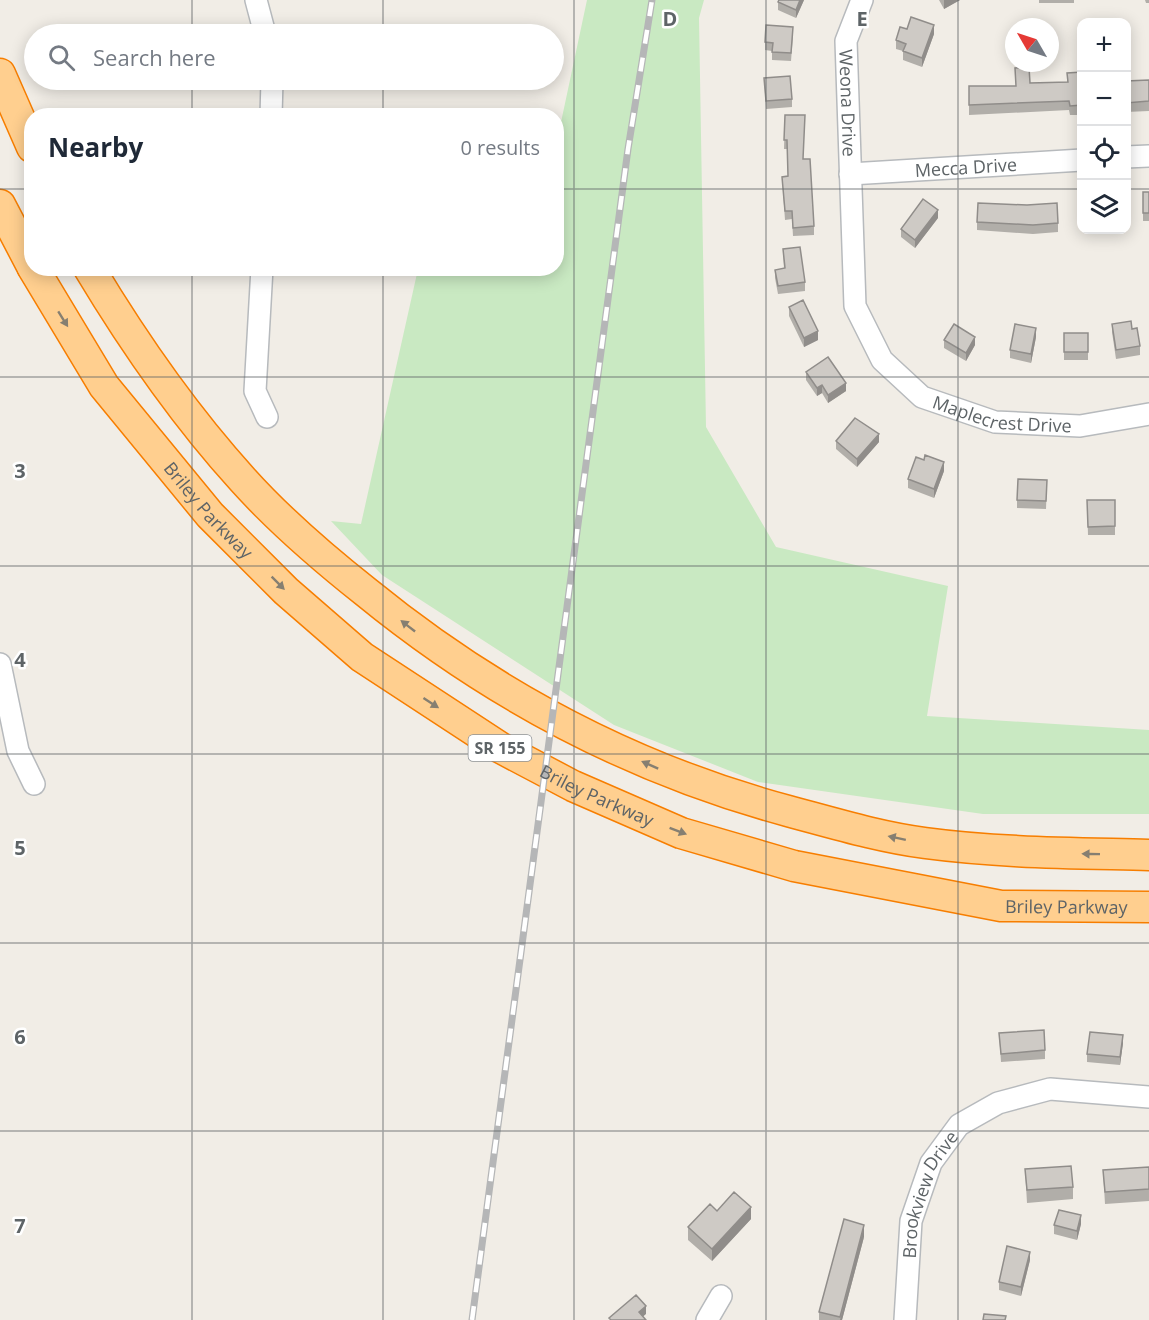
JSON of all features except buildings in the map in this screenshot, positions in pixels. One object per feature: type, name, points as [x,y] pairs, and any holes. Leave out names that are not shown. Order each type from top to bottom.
[{"type":"highway","points":[[0,74],[24,129]]},
{"type":"highway","name":"Briley Parkway","points":[[0,206],[24,252]]},
{"type":"highway","name":"Briley Parkway","points":[[37,276],[104,386],[210,516],[286,591],[362,657],[501,748],[573,786],[681,833],[794,866],[1001,906],[1149,908]]},
{"type":"highway","name":"SR 155","points":[[94,276],[167,388],[244,481],[323,558],[411,629],[507,693],[583,735],[672,775],[751,801],[850,828],[922,843],[1015,852],[1149,855]]},
{"type":"street","points":[[256,0],[262,24]]},
{"type":"street","name":"Weona Drive","points":[[849,174],[846,41],[862,0]]},
{"type":"street","points":[[271,108],[272,90]]},
{"type":"street","points":[[1131,157],[1149,156]]},
{"type":"street","name":"Mecca Drive","points":[[849,174],[1077,160]]},
{"type":"street","name":"Maplecrest Drive","points":[[849,174],[855,306],[882,360],[922,397],[995,422],[1080,426],[1149,414]]},
{"type":"street","points":[[262,276],[255,391],[267,417]]},
{"type":"street","points":[[0,664],[18,751],[34,784]]},
{"type":"street","name":"Brookview Drive","points":[[905,1320],[911,1221],[932,1163],[959,1125],[998,1103],[1050,1089],[1149,1096]]},
{"type":"street","points":[[706,1320],[721,1296]]},
{"type":"green space","points":[[587,0],[704,0],[699,18],[706,427],[776,547],[948,586],[927,716],[1149,730],[1149,814],[983,814],[758,782],[614,725],[382,575],[331,521],[361,524],[416,276],[564,276],[564,108]]},
{"type":"railway","points":[[472,1320],[628,149],[652,0]]}]
